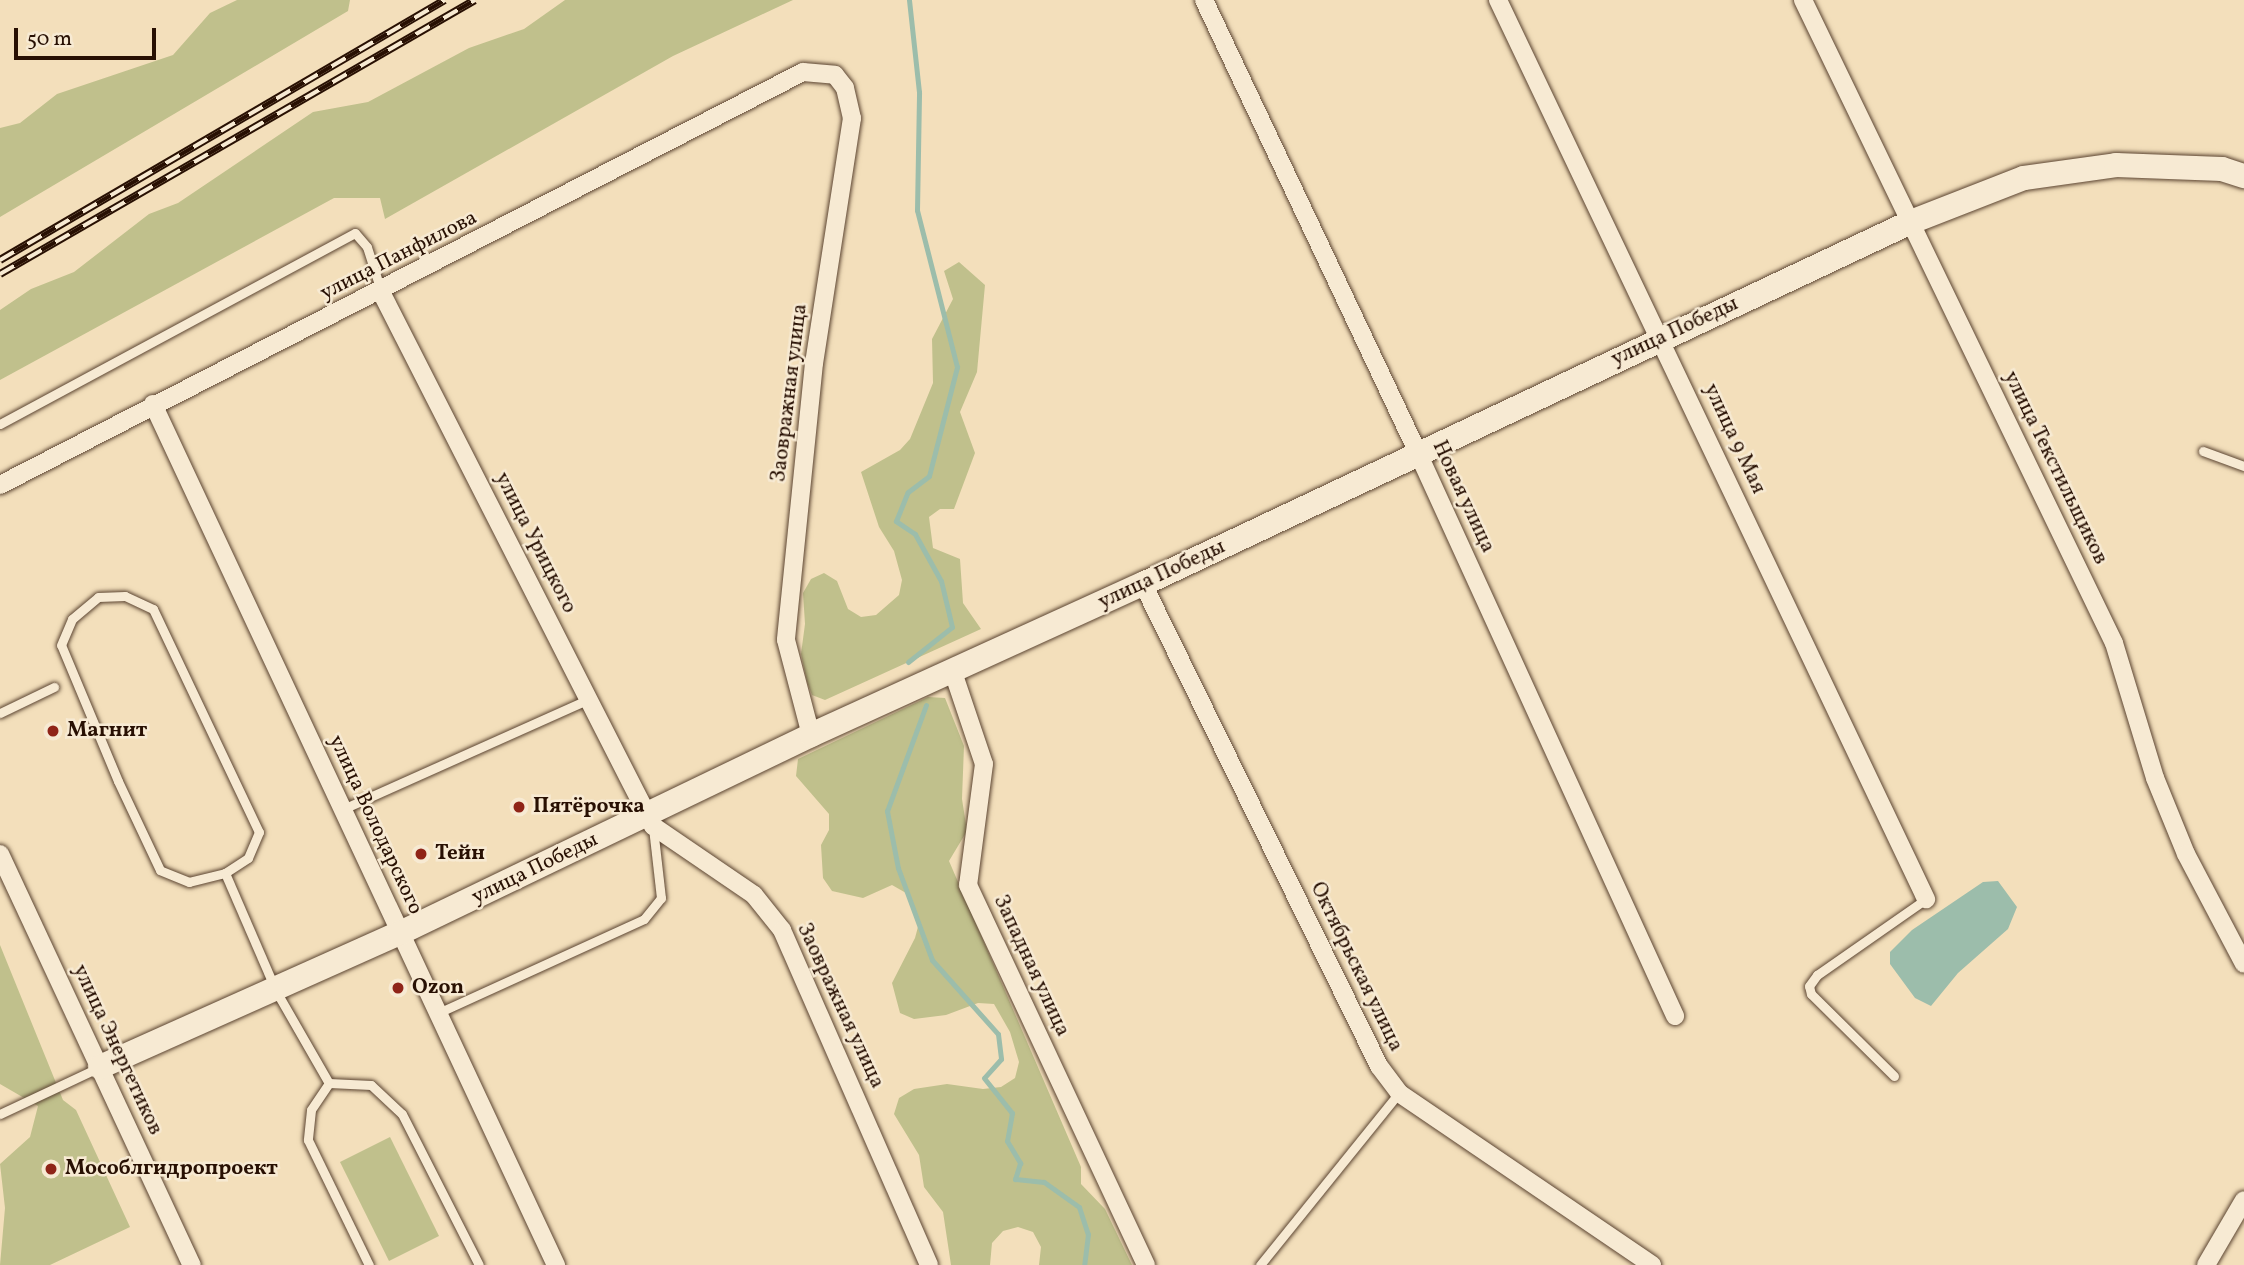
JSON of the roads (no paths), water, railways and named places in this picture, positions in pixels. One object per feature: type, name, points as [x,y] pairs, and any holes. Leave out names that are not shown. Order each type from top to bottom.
[{"type":"street","name":"Новая улица","points":[[1204,0],[1418,453],[1675,1016]]},
{"type":"street","name":"улица 9 Мая","points":[[1498,0],[1662,339],[1926,899]]},
{"type":"street","name":"улица Текстильщиков","points":[[1803,0],[2114,643],[2160,791],[2186,854],[2244,964]]},
{"type":"street","name":"улица Панфилова","points":[[0,485],[153,404],[381,292],[803,72],[820,70]]},
{"type":"street","name":"Заовражная улица","points":[[811,735],[786,639],[814,363],[852,118],[845,88],[835,75],[820,70]]},
{"type":"street","name":"улица Победы","points":[[100,1067],[276,991],[650,820],[811,735],[1143,584],[1911,222],[2037,176],[2116,165],[2221,169],[2244,176]]},
{"type":"street","name":"улица Урицкого","points":[[381,292],[650,820]]},
{"type":"street","name":"улица Володарского","points":[[153,404],[556,1265]]},
{"type":"street","name":"Октябрьская улица","points":[[1143,584],[1379,1066],[1399,1093],[1651,1265]]},
{"type":"street","name":"Западная улица","points":[[953,672],[984,764],[968,885],[1146,1265]]},
{"type":"street","name":"Заовражная улица","points":[[650,820],[754,895],[782,930],[929,1265]]},
{"type":"street","name":"улица Энергетиков","points":[[1,857],[191,1265]]},
{"type":"street","points":[[2206,1265],[2244,1200]]},
{"type":"lane","points":[[0,424],[355,233],[367,247],[381,292]]},
{"type":"lane","points":[[2203,450],[2244,466]]},
{"type":"lane","points":[[125,596],[153,609],[259,832],[248,858],[225,873],[189,882],[160,870],[118,781],[61,645],[72,619],[98,597],[125,596]]},
{"type":"lane","points":[[0,713],[54,687]]},
{"type":"lane","points":[[342,809],[589,699]]},
{"type":"lane","points":[[438,1013],[644,919],[661,898],[650,820]]},
{"type":"lane","points":[[225,873],[276,991],[329,1083]]},
{"type":"lane","points":[[1894,1076],[1811,994],[1809,986],[1817,975],[1926,899]]},
{"type":"lane","points":[[0,1114],[100,1067]]},
{"type":"lane","points":[[329,1083],[311,1110],[308,1140],[369,1265]]},
{"type":"lane","points":[[329,1083],[371,1085],[402,1114],[479,1265]]},
{"type":"lane","points":[[1260,1265],[1399,1093]]},
{"type":"waterway","points":[[908,662],[952,627],[941,581],[915,534],[896,521],[908,492],[929,476],[957,367],[917,210],[919,92],[909,0]]},
{"type":"waterway","points":[[926,705],[887,811],[898,868],[932,960],[998,1034],[1001,1059],[984,1078],[1012,1113],[1007,1141],[1020,1163],[1015,1179],[1044,1182],[1079,1207],[1088,1234],[1084,1265]]},
{"type":"railway","points":[[0,260],[445,0]]},
{"type":"railway","points":[[0,274],[475,0]]},
{"type":"place","name":"Магнит","points":[[53,731]]},
{"type":"place","name":"Пятёрочка","points":[[519,807]]},
{"type":"place","name":"Тейн","points":[[421,854]]},
{"type":"place","name":"Ozon","points":[[398,988]]},
{"type":"place","name":"Мособлгидропроект","points":[[51,1169]]}]
